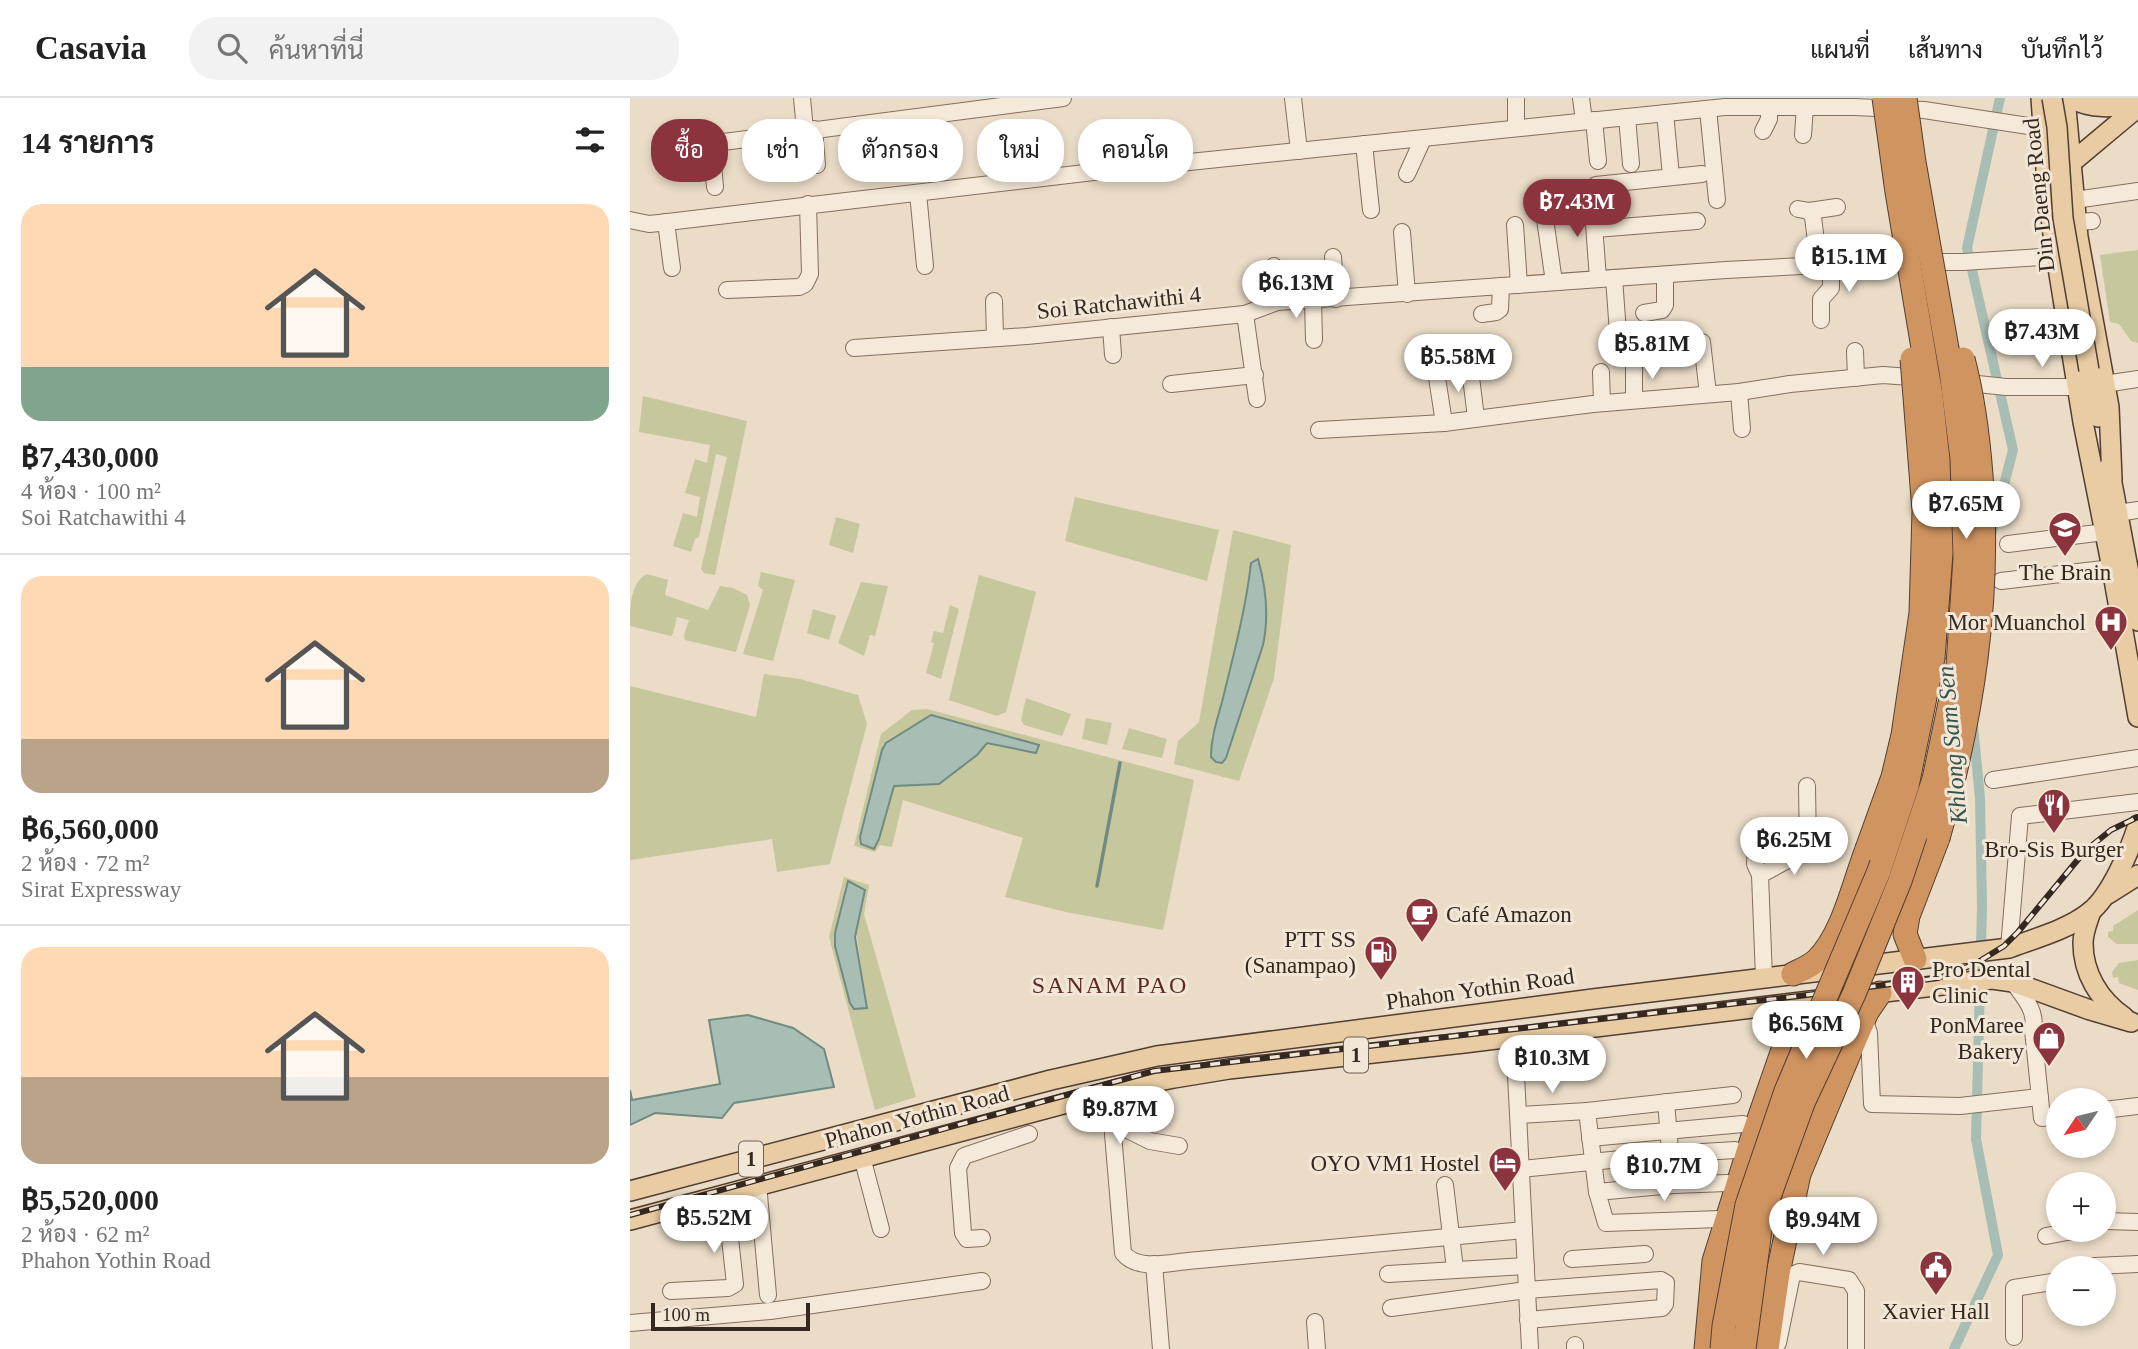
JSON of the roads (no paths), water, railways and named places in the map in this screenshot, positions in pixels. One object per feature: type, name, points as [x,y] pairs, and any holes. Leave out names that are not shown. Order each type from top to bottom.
[{"type":"highway","points":[[1793,974],[1815,962],[1828,947],[1854,884],[1893,777],[1917,653],[1924,562],[1921,451],[1897,191],[1896,101]]},
{"type":"highway","points":[[1744,1349],[1762,1216],[1802,1103],[1854,994],[1900,881],[1934,779],[1958,665],[1965,558],[1964,492],[1958,418],[1896,101]]},
{"type":"highway","points":[[1722,1349],[1747,1205],[1786,1091],[1883,859],[1907,786],[1933,658],[1941,553],[1938,460],[1931,396],[1897,191]]},
{"type":"highway","points":[[1914,959],[1905,934],[1938,838],[1960,753],[1976,667],[1984,579],[1984,513],[1977,429],[1954,331],[1929,267]]},
{"type":"highway","points":[[1771,1346],[1778,1273],[1799,1174],[1864,1018],[1880,993]]},
{"type":"highway","points":[[1708,1349],[1714,1261],[1744,1157],[1797,1012]]},
{"type":"main road","points":[[2041,98],[2048,195],[2057,256],[2138,717]]},
{"type":"main road","name":"Din Daeng Road","points":[[2052,98],[2057,127],[2063,218],[2089,370],[2112,479]]},
{"type":"main road","points":[[2065,98],[2075,200],[2084,222],[2105,384],[2112,479],[2138,621]]},
{"type":"main road","points":[[2070,98],[2094,107],[2138,105]]},
{"type":"main road","points":[[2071,163],[2138,105]]},
{"type":"main road","points":[[2134,1023],[2112,1009],[2100,996],[2089,975],[2083,940],[2096,905],[2127,854],[2138,825]]},
{"type":"main road","name":"Phahon Yothin Road","points":[[630,1191],[1090,1070],[1157,1056],[1991,950],[2065,927],[2138,875]]},
{"type":"main road","name":"Phahon Yothin Road","points":[[630,1220],[1119,1089],[1229,1069],[1514,1036],[1797,1012],[1880,993],[1983,979],[2013,982],[2134,1023]]},
{"type":"main road","points":[[1385,1027],[1387,1051]]},
{"type":"main road","points":[[871,1154],[872,1126]]},
{"type":"street","points":[[802,98],[807,119]]},
{"type":"street","points":[[935,98],[937,115]]},
{"type":"street","points":[[824,127],[937,115],[985,103],[1063,98]]},
{"type":"street","points":[[1293,98],[1299,151]]},
{"type":"street","points":[[1516,98],[1516,128]]},
{"type":"street","points":[[1581,98],[1598,161]]},
{"type":"street","points":[[630,220],[649,224],[808,204],[1665,113],[1699,106],[1769,107],[1786,103],[1805,107],[1896,101],[1932,104],[2005,124],[2044,130],[2068,130]]},
{"type":"street","points":[[1699,106],[1717,200]]},
{"type":"street","points":[[1763,131],[1769,119],[1769,107]]},
{"type":"street","points":[[1803,135],[1805,107]]},
{"type":"street","points":[[1665,113],[1671,176]]},
{"type":"street","points":[[1627,117],[1631,164]]},
{"type":"street","points":[[715,187],[709,144],[742,139]]},
{"type":"street","points":[[1407,174],[1423,139]]},
{"type":"street","points":[[1364,145],[1371,209]]},
{"type":"street","points":[[1618,332],[1595,229],[1594,191],[1671,176],[1702,174]]},
{"type":"street","points":[[2075,200],[2138,191]]},
{"type":"street","points":[[918,193],[925,266]]},
{"type":"street","points":[[727,290],[799,287],[805,284],[810,274],[808,204]]},
{"type":"street","points":[[1821,320],[1821,299],[1831,288],[1813,218],[1804,210],[1837,207]]},
{"type":"street","points":[[1544,212],[1554,282]]},
{"type":"street","points":[[1595,229],[1697,220]]},
{"type":"street","points":[[666,222],[672,268]]},
{"type":"street","points":[[1515,225],[1518,285]]},
{"type":"street","points":[[1402,232],[1407,294]]},
{"type":"street","name":"Soi Ratchawithi 4","points":[[854,348],[1245,314],[1277,302],[1825,265],[1929,267],[1968,261],[2057,256]]},
{"type":"street","points":[[1333,257],[1336,299]]},
{"type":"street","points":[[1274,266],[1277,302]]},
{"type":"street","points":[[1850,967],[1895,856],[1924,764],[1939,686],[1948,551],[1948,488],[1929,267]]},
{"type":"street","points":[[1644,313],[1662,310],[1665,305],[1665,275]]},
{"type":"street","points":[[1482,314],[1500,309],[1501,286]]},
{"type":"street","points":[[1314,300],[1314,340]]},
{"type":"street","points":[[993,301],[995,337]]},
{"type":"street","points":[[1245,314],[1257,399]]},
{"type":"street","points":[[1111,327],[1113,355]]},
{"type":"street","points":[[1702,342],[1708,394]]},
{"type":"street","points":[[1855,351],[1856,378]]},
{"type":"street","points":[[1634,362],[1634,400]]},
{"type":"street","points":[[1470,369],[1476,418]]},
{"type":"street","points":[[1436,371],[1444,423]]},
{"type":"street","points":[[1601,372],[1601,403]]},
{"type":"street","points":[[1171,384],[1255,375]]},
{"type":"street","points":[[1319,430],[1444,423],[1601,403],[1739,392],[1883,375],[1989,386],[2078,387]]},
{"type":"street","points":[[2105,384],[2138,379]]},
{"type":"street","points":[[1739,392],[1742,429]]},
{"type":"street","points":[[2118,513],[2138,510]]},
{"type":"street","points":[[2008,544],[2105,532]]},
{"type":"street","points":[[2001,581],[2112,568]]},
{"type":"street","points":[[1993,780],[2138,758]]},
{"type":"street","points":[[1760,875],[1808,849],[1807,786]]},
{"type":"street","points":[[1991,950],[2019,818],[2023,815],[2138,802]]},
{"type":"street","points":[[1756,850],[1755,864],[1760,875],[1764,978]]},
{"type":"street","points":[[1854,884],[1913,905]]},
{"type":"street","points":[[2013,982],[2026,1000],[2035,1020],[2033,1030],[2040,1097],[2046,1109]]},
{"type":"street","points":[[1864,1018],[1869,1033],[1872,1104],[1960,1107],[2040,1097]]},
{"type":"street","points":[[1514,1036],[1530,1349]]},
{"type":"street","points":[[1119,1089],[1124,1128]]},
{"type":"street","points":[[1519,1115],[1587,1111],[1733,1095]]},
{"type":"street","points":[[1666,1102],[1673,1185]]},
{"type":"street","points":[[2116,1109],[2138,1106]]},
{"type":"street","points":[[1587,1111],[1597,1192],[1606,1223],[1720,1219]]},
{"type":"street","points":[[982,1238],[967,1239],[963,1233],[958,1168],[964,1156],[1030,1142],[1027,1113]]},
{"type":"street","points":[[1590,1138],[1743,1124]]},
{"type":"street","points":[[1124,1128],[1150,1141],[1180,1146]]},
{"type":"street","points":[[1124,1128],[1113,1134],[1123,1253],[1128,1260],[1138,1263],[1154,1264],[1524,1230]]},
{"type":"street","points":[[871,1154],[881,1229]]},
{"type":"street","points":[[1521,1169],[1671,1154],[1744,1157],[1708,1349]]},
{"type":"street","points":[[758,1184],[768,1295]]},
{"type":"street","points":[[1597,1192],[1673,1185],[1727,1184]]},
{"type":"street","points":[[1444,1185],[1455,1269]]},
{"type":"street","points":[[671,1291],[728,1288],[735,1284],[725,1193]]},
{"type":"street","points":[[2116,1221],[2138,1222]]},
{"type":"street","points":[[1572,1259],[1645,1254]]},
{"type":"street","points":[[1608,1258],[1609,1283]]},
{"type":"street","points":[[1154,1264],[1161,1349]]},
{"type":"street","points":[[2116,1265],[2138,1264]]},
{"type":"street","points":[[1388,1274],[1525,1266]]},
{"type":"street","points":[[1771,1346],[1792,1275],[1799,1272],[1849,1280],[1853,1284],[1856,1290],[1856,1349]]},
{"type":"street","points":[[1391,1308],[1527,1290],[1665,1280],[1665,1304],[1662,1308],[1528,1321]]},
{"type":"street","points":[[630,1323],[770,1311],[982,1281]]},
{"type":"street","points":[[2014,1337],[2014,1288],[2046,1283]]},
{"type":"street","points":[[1315,1322],[1317,1349]]},
{"type":"waterway","name":"Khlong Sam Sen","points":[[1991,535],[2013,450],[1967,248],[2000,98]]},
{"type":"waterway","name":"Khlong Sam Sen","points":[[1954,1349],[1998,1255],[1976,1139],[1982,906],[1980,798],[1973,726]]},
{"type":"waterway","points":[[1097,886],[1120,763]]},
{"type":"railway","points":[[630,1215],[1154,1071],[1938,978],[1975,964],[2004,946],[2085,851],[2111,830],[2138,817]]},
{"type":"place","name":"The Brain","points":[[2065,558]]},
{"type":"place","name":"Mor Muanchol","points":[[2111,652]]},
{"type":"place","name":"Bro-Sis Burger","points":[[2054,835]]},
{"type":"place","name":"Café Amazon","points":[[1422,944]]},
{"type":"place","name":"PTT SS (Sanampao)","points":[[1381,982]]},
{"type":"place","name":"Pro Dental Clinic","points":[[1908,1012]]},
{"type":"place","name":"PonMaree Bakery","points":[[2049,1068]]},
{"type":"place","name":"OYO VM1 Hostel","points":[[1505,1193]]},
{"type":"place","name":"Xavier Hall","points":[[1936,1297]]},
{"type":"district","name":"SANAM PAO","points":[[1110,985]]}]
